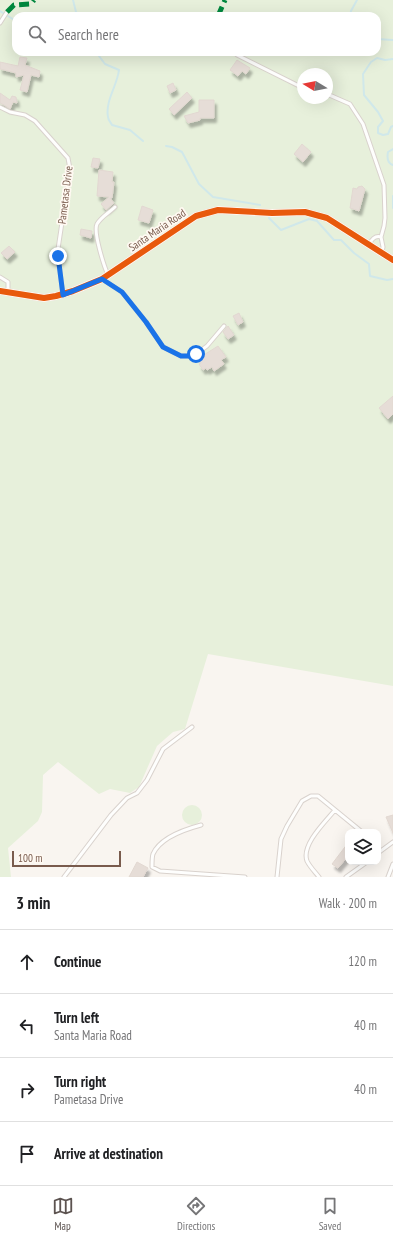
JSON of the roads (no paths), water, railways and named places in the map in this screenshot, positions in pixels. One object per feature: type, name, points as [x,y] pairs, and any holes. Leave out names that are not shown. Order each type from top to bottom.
[{"type":"street","name":"Santa Maria Road","points":[[0,291],[44,298],[63,295],[105,277],[196,216],[218,210],[272,213],[305,212],[327,218],[368,246],[393,260]]},
{"type":"lane","points":[[0,23],[7,12]]},
{"type":"lane","points":[[239,56],[297,85]]},
{"type":"lane","points":[[333,97],[350,104],[364,124],[384,185],[384,226],[381,237],[383,247],[381,254]]},
{"type":"lane","name":"Pametasa Drive","points":[[0,107],[25,115],[35,121],[66,155],[70,162],[58,249],[63,295]]},
{"type":"lane","points":[[115,207],[99,221],[96,228],[105,277],[122,292],[146,322],[163,347],[181,356],[196,354],[207,346],[224,326]]},
{"type":"lane","points":[[368,246],[371,240],[376,236],[381,237]]},
{"type":"lane","points":[[0,277],[8,282],[8,292]]},
{"type":"lane","points":[[64,877],[111,815],[127,798],[137,793],[163,749],[192,727]]},
{"type":"lane","points":[[277,877],[281,839],[302,801],[311,796],[318,796],[358,829]]},
{"type":"lane","points":[[319,877],[308,862],[306,856],[308,846],[335,810]]},
{"type":"lane","points":[[201,825],[184,830],[161,844],[152,855],[152,867],[160,871],[245,877]]},
{"type":"lane","points":[[383,849],[393,842]]},
{"type":"lane","points":[[388,877],[393,864]]},
{"type":"lane","points":[[346,877],[363,865]]},
{"type":"waterway","points":[[73,0],[76,12]]},
{"type":"waterway","points":[[351,12],[357,0]]},
{"type":"waterway","points":[[0,11],[12,18]]},
{"type":"waterway","points":[[381,39],[393,40]]},
{"type":"waterway","points":[[99,56],[105,64],[119,70],[108,105],[109,120],[112,125],[130,130],[143,141]]},
{"type":"waterway","points":[[393,59],[385,60],[377,58],[371,62],[363,74],[364,95],[378,112],[383,121],[378,127],[378,133],[383,135],[388,134],[393,126]]},
{"type":"waterway","points":[[166,146],[182,152],[199,184],[213,197],[260,205]]},
{"type":"waterway","points":[[393,149],[388,152],[388,160],[393,165]]},
{"type":"waterway","points":[[393,196],[393,208]]},
{"type":"waterway","points":[[269,218],[281,230],[309,219],[317,221],[334,240],[341,240],[354,253],[369,264],[370,276],[387,280],[393,279]]}]
